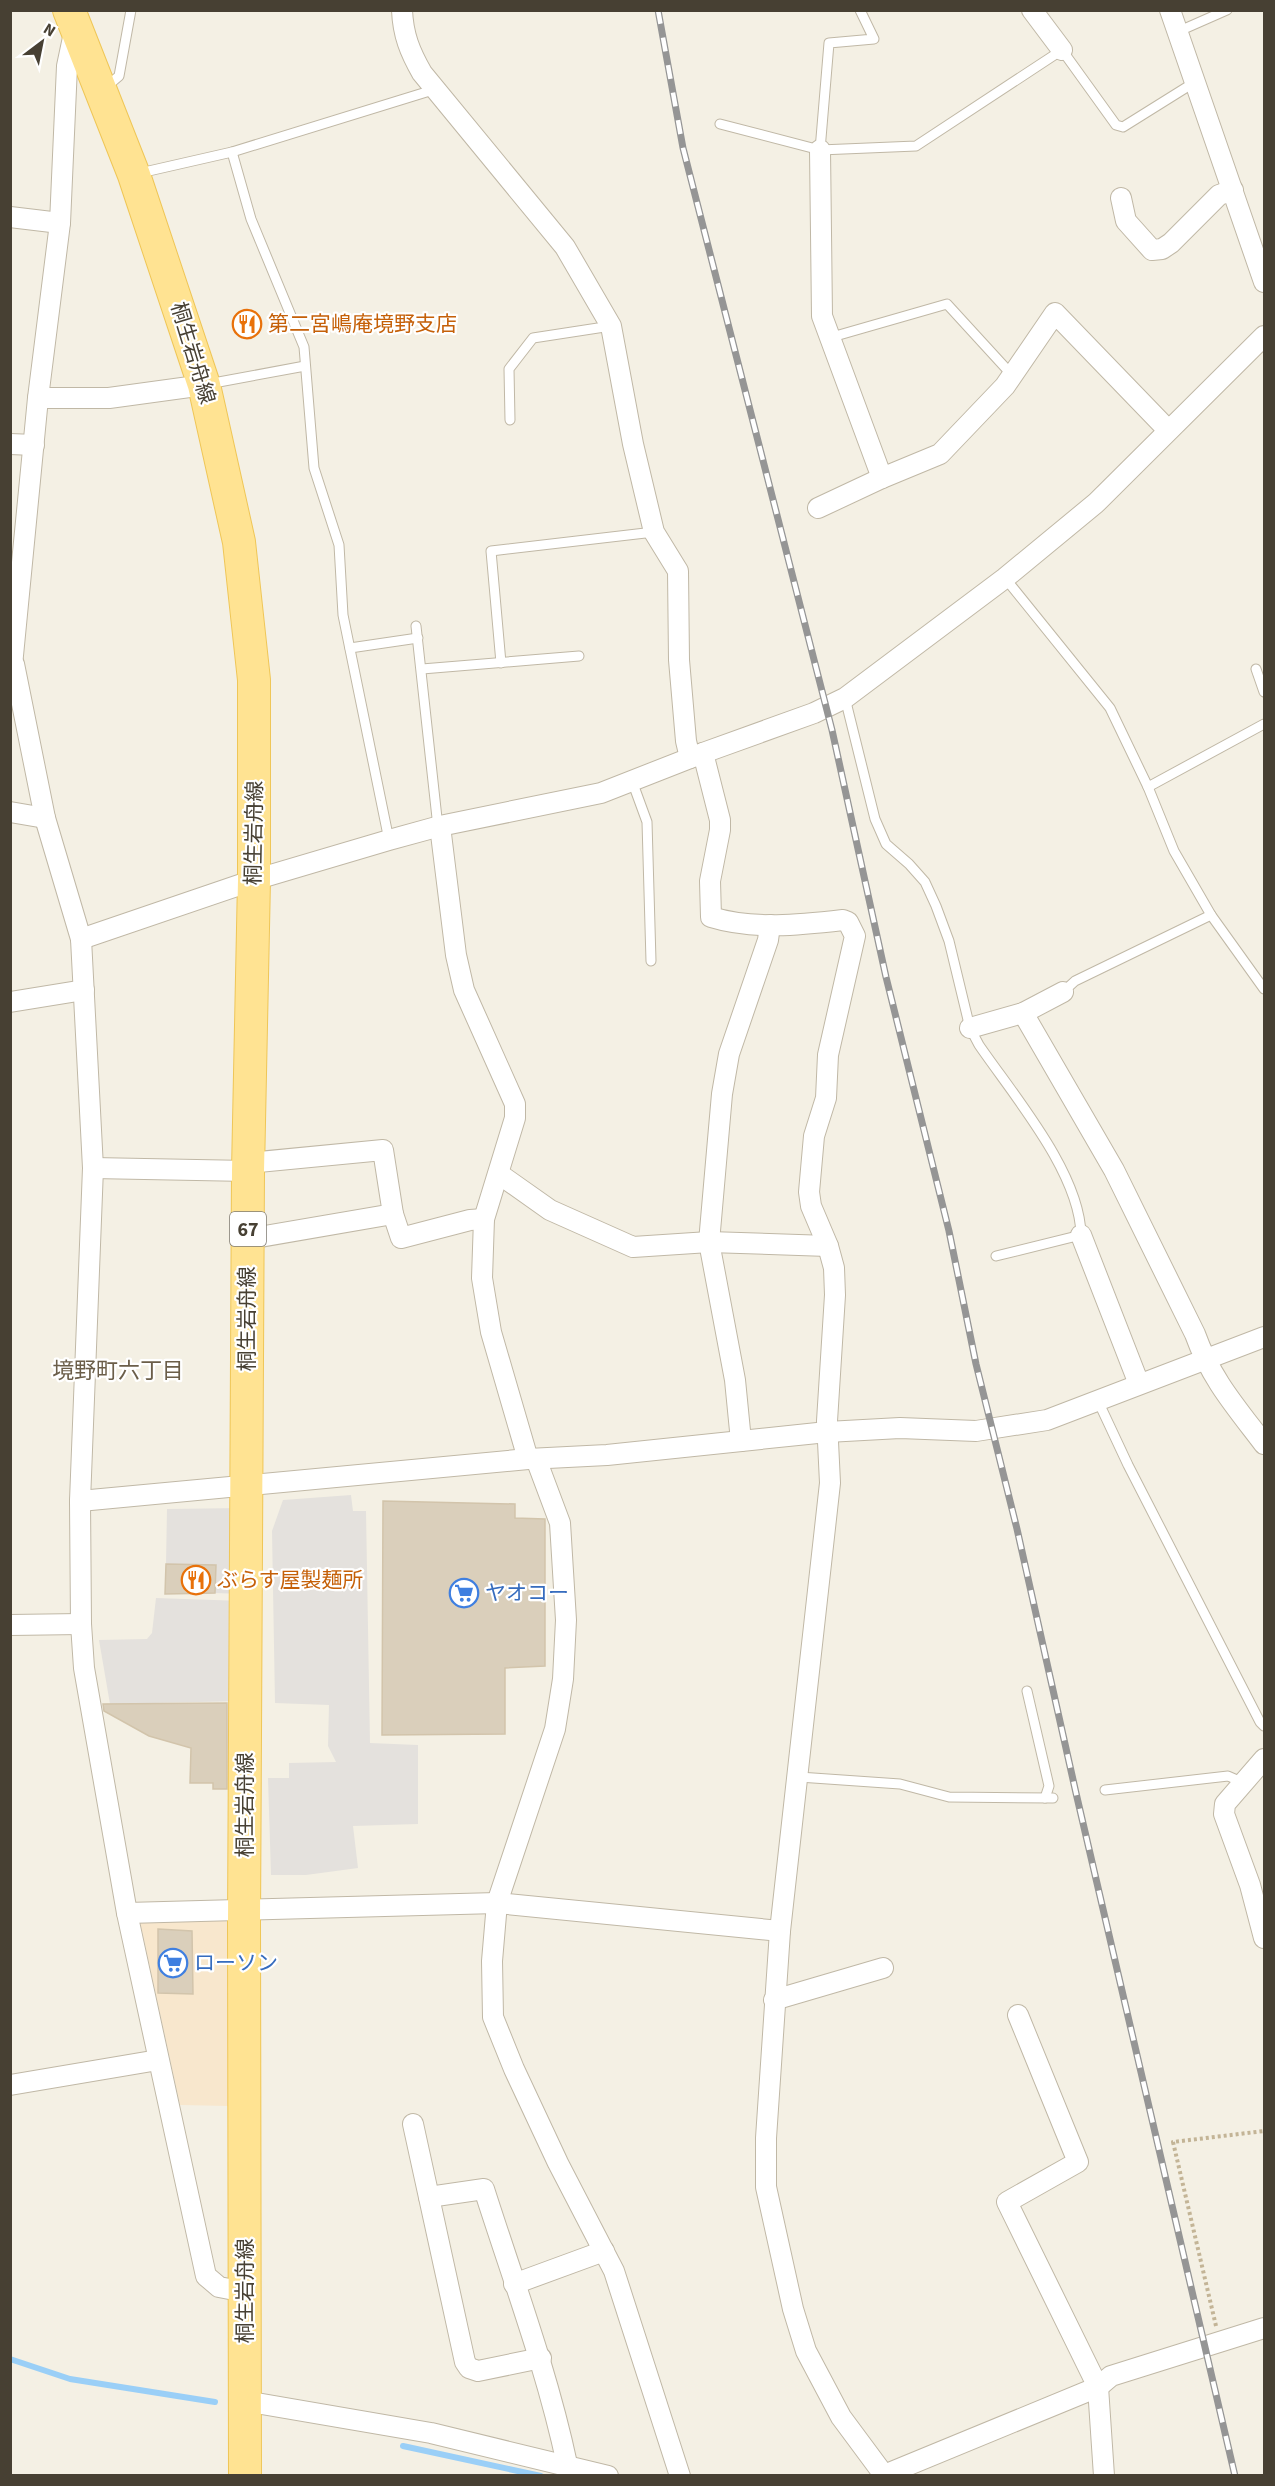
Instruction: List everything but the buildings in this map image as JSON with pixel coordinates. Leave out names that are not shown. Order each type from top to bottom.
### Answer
[{"type":"main road","name":"桐生岩舟線","points":[[72,19],[134,175],[204,385],[239,542],[249,627],[255,717],[248,1167],[244,1908],[245,2475]]},
{"type":"street","points":[[402,10],[403,29],[408,48],[433,90],[565,247],[611,326],[633,444],[654,532],[678,571],[679,660],[686,741],[696,755],[720,820],[710,880],[711,917],[723,921],[770,925],[843,920],[848,922],[855,936],[828,1056],[826,1098],[814,1136],[808,1192],[834,1268],[835,1294],[827,1432],[830,1483],[799,1777],[780,1931],[766,2138],[766,2187],[793,2309],[806,2352],[841,2417],[883,2475],[1098,2387],[1111,2376],[1220,2344],[1264,2328]]},
{"type":"street","points":[[1032,10],[1062,50]]},
{"type":"street","points":[[1170,10],[1264,282]]},
{"type":"street","points":[[72,19],[67,66],[60,223],[38,398],[12,671],[45,818],[81,939],[93,1168],[80,1501],[81,1624],[84,1668],[126,1913],[206,2276],[219,2287],[245,2292]]},
{"type":"street","points":[[820,150],[822,316],[832,337],[845,381],[882,478]]},
{"type":"street","points":[[1121,198],[1126,221],[1152,250],[1162,249],[1171,243],[1220,195],[1233,190]]},
{"type":"street","points":[[10,217],[60,223]]},
{"type":"street","points":[[818,508],[940,454],[1005,386],[1054,313],[1168,430]]},
{"type":"street","points":[[81,939],[254,880],[389,840],[440,826],[601,793],[696,755],[814,713],[845,698],[1005,579],[1096,502],[1264,336]]},
{"type":"street","points":[[38,398],[109,398],[204,385]]},
{"type":"street","points":[[10,444],[34,445]]},
{"type":"street","points":[[10,812],[45,818]]},
{"type":"street","points":[[440,826],[456,955],[464,990],[515,1104],[515,1118],[484,1219],[482,1278],[491,1332],[532,1459],[560,1524],[566,1620],[564,1679],[555,1729],[497,1903],[492,1961],[493,2017],[513,2069],[614,2271],[680,2475]]},
{"type":"street","points":[[741,1441],[735,1380],[709,1242],[722,1094],[729,1054],[768,940],[770,925]]},
{"type":"street","points":[[10,1002],[84,990]]},
{"type":"street","points":[[970,1028],[1023,1012],[1063,992]]},
{"type":"street","points":[[1023,1012],[1114,1170],[1195,1334],[1204,1360],[1214,1379],[1264,1444]]},
{"type":"street","points":[[93,1168],[248,1167],[384,1150],[393,1214],[401,1238],[470,1220],[484,1219]]},
{"type":"street","points":[[499,1174],[550,1210],[633,1247],[709,1242],[828,1246]]},
{"type":"street","points":[[248,1239],[393,1214]]},
{"type":"street","points":[[1081,1235],[1140,1384]]},
{"type":"street","points":[[80,1501],[532,1459],[607,1455],[827,1432],[900,1428],[976,1431],[1047,1420],[1264,1337]]},
{"type":"street","points":[[10,1625],[81,1624]]},
{"type":"street","points":[[1264,1759],[1225,1804],[1224,1814],[1250,1885],[1264,1938]]},
{"type":"street","points":[[126,1913],[244,1908],[497,1903],[780,1931]]},
{"type":"street","points":[[774,2000],[883,1968]]},
{"type":"street","points":[[1018,2015],[1078,2162],[1006,2202],[1098,2387],[1104,2475]]},
{"type":"street","points":[[10,2085],[158,2060]]},
{"type":"street","points":[[413,2124],[465,2362],[469,2368],[478,2371],[541,2358]]},
{"type":"street","points":[[429,2197],[484,2189],[514,2284],[541,2358],[567,2464]]},
{"type":"street","points":[[514,2284],[604,2251]]},
{"type":"street","points":[[244,2402],[431,2433],[608,2475]]},
{"type":"lane","points":[[100,92],[119,76],[131,10]]},
{"type":"lane","points":[[820,150],[829,43],[874,39],[860,10]]},
{"type":"lane","points":[[1177,32],[1227,10]]},
{"type":"lane","points":[[720,124],[820,150],[916,146],[1062,50],[1116,125],[1123,126],[1195,82]]},
{"type":"lane","points":[[134,175],[232,152],[433,90]]},
{"type":"lane","points":[[232,152],[251,219],[304,347],[314,468],[339,545],[343,615],[389,840]]},
{"type":"lane","points":[[832,337],[947,304],[1013,376]]},
{"type":"lane","points":[[510,420],[509,369],[533,338],[611,326]]},
{"type":"lane","points":[[204,385],[305,366]]},
{"type":"lane","points":[[501,663],[491,551],[654,532]]},
{"type":"lane","points":[[1005,579],[1110,708],[1148,787],[1174,851],[1211,915],[1264,989]]},
{"type":"lane","points":[[416,626],[437,818],[440,826]]},
{"type":"lane","points":[[350,648],[418,638]]},
{"type":"lane","points":[[422,669],[579,656]]},
{"type":"lane","points":[[1256,669],[1264,692]]},
{"type":"lane","points":[[845,698],[875,819],[886,844],[925,882],[949,941],[970,1028],[1060,1164],[1081,1221],[1081,1235],[996,1256]]},
{"type":"lane","points":[[1148,787],[1264,724]]},
{"type":"lane","points":[[632,781],[647,822],[651,961]]},
{"type":"lane","points":[[1063,992],[1075,981],[1211,915]]},
{"type":"lane","points":[[1098,1401],[1154,1516],[1264,1726]]},
{"type":"lane","points":[[799,1777],[900,1784],[949,1797],[1049,1798],[1049,1786],[1027,1691]]},
{"type":"lane","points":[[1105,1790],[1228,1776],[1244,1783]]},
{"type":"path","points":[[1220,2344],[1173,2142],[1264,2131]]},
{"type":"shaded area","points":[[351,1495],[353,1511],[366,1511],[370,1743],[418,1745],[418,1824],[353,1826],[358,1868],[306,1875],[271,1875],[268,1778],[289,1778],[289,1763],[336,1762],[328,1746],[329,1705],[275,1703],[272,1531],[283,1500]]},
{"type":"shaded area","points":[[243,1508],[241,1594],[215,1593],[216,1565],[166,1564],[167,1509]]},
{"type":"shaded area","points":[[156,1598],[243,1601],[242,1701],[110,1704],[99,1640],[147,1639],[152,1633]]},
{"type":"shaded area","points":[[222,1917],[228,1921],[229,2106],[180,2105],[140,1922]]},
{"type":"waterway","points":[[10,2359],[70,2379],[215,2402]]},
{"type":"waterway","points":[[403,2446],[541,2476]]},
{"type":"railway","points":[[658,10],[683,148],[832,730],[886,977],[949,1231],[976,1364],[1017,1529],[1235,2476]]},
{"type":"place","name":"第二宮嶋庵境野支店","points":[[247,324]]},
{"type":"place","name":"ぶらす屋製麺所","points":[[196,1580]]},
{"type":"place","name":"ヤオコー","points":[[464,1593]]},
{"type":"place","name":"ローソン","points":[[173,1963]]},
{"type":"district","name":"境野町六丁目","points":[[118,1370]]}]
